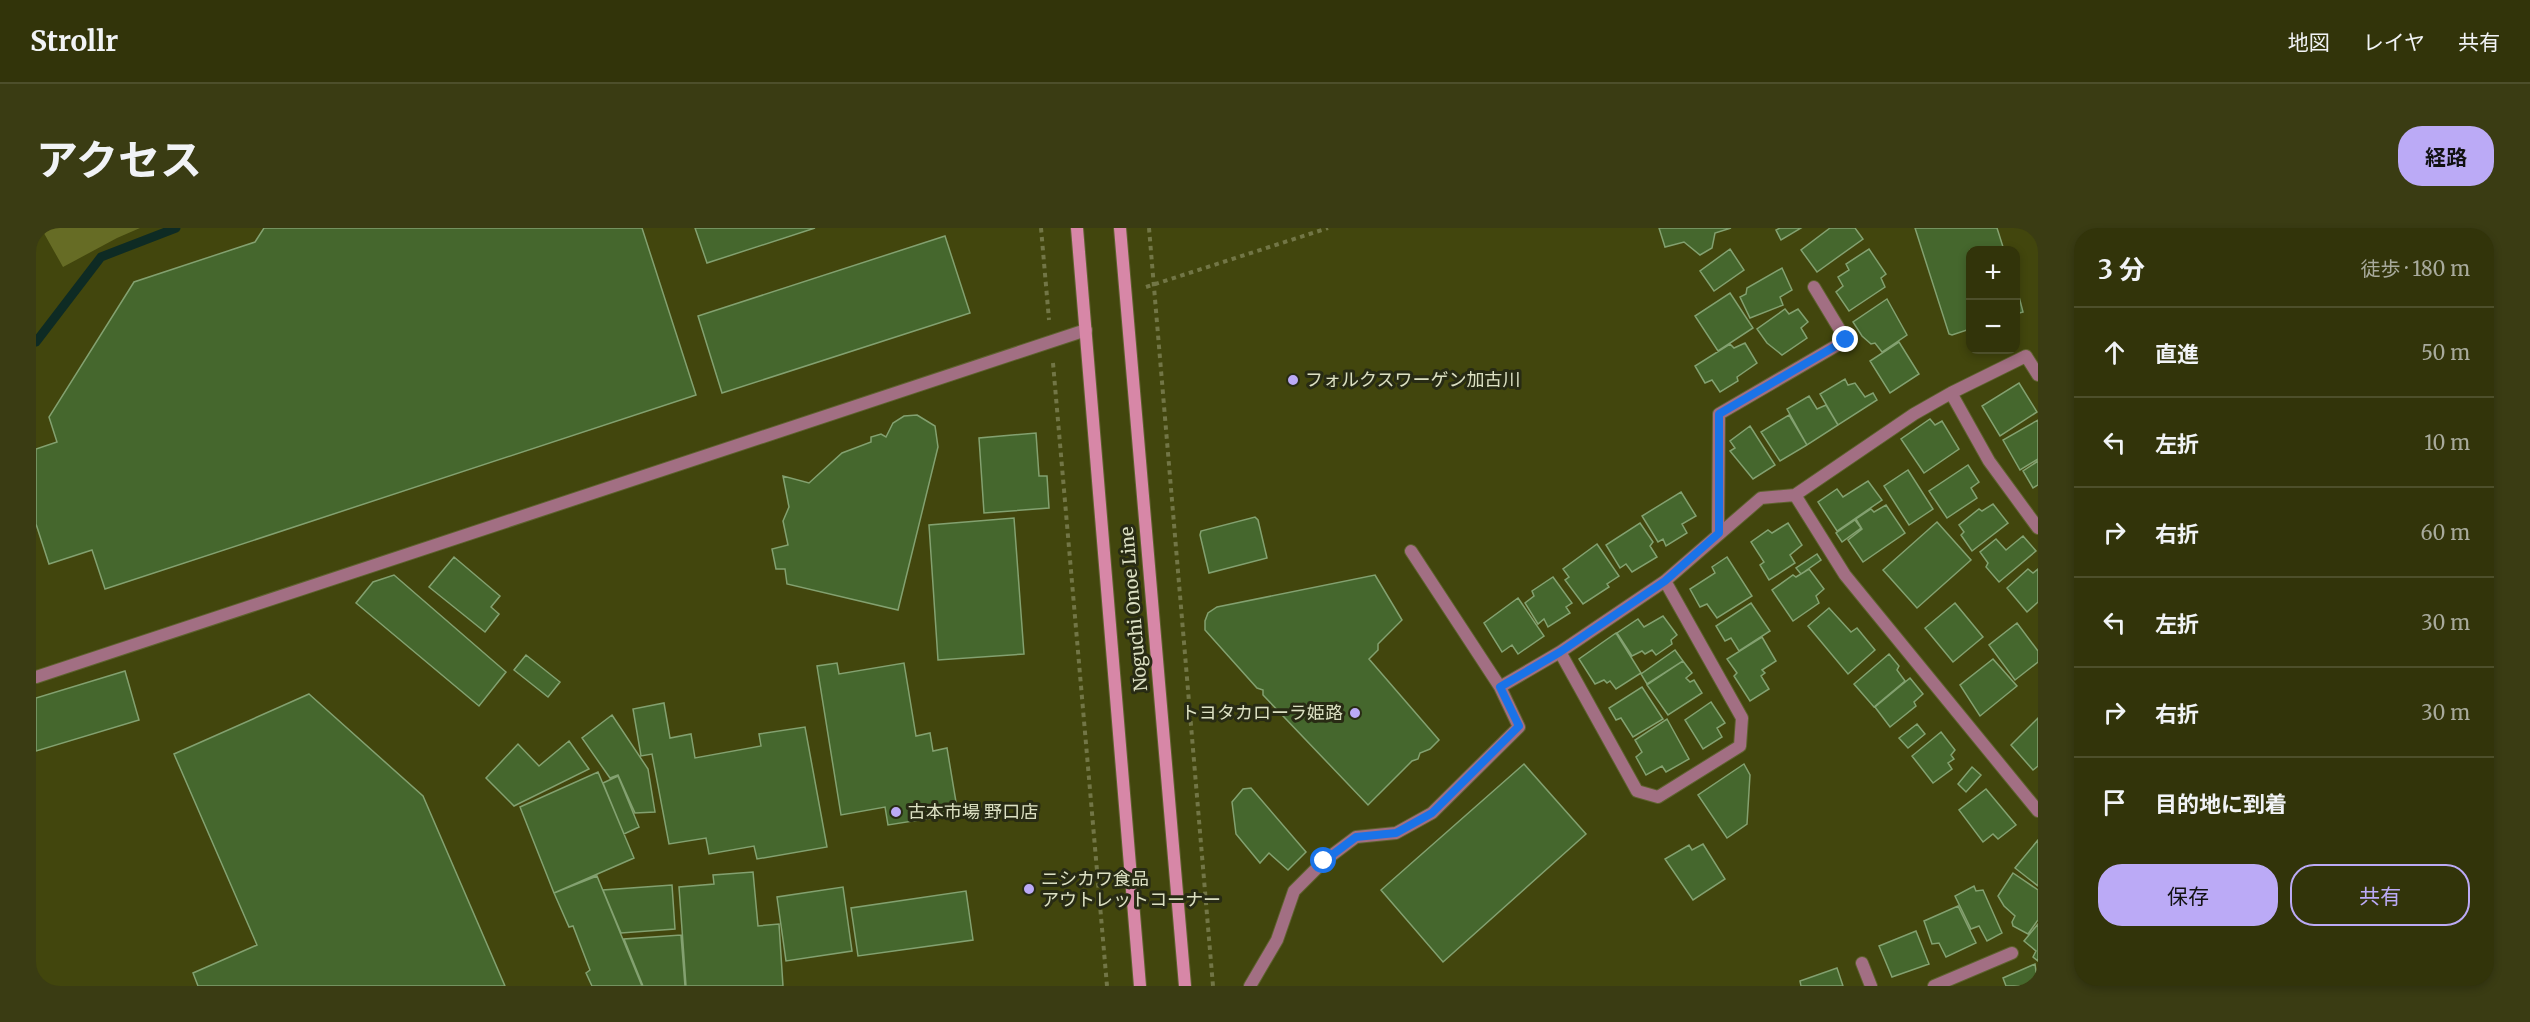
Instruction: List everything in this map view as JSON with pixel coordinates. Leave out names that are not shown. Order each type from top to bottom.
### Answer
[{"type":"main road","name":"Noguchi Onoe Line","points":[[1077,228],[1140,986]]},
{"type":"main road","name":"Noguchi Onoe Line","points":[[1120,228],[1185,986]]},
{"type":"street","points":[[1719,533],[1719,414],[1846,340],[1814,287]]},
{"type":"street","points":[[36,676],[1086,330]]},
{"type":"street","points":[[1500,687],[1560,652],[1665,581],[1761,498],[1795,495],[1914,414],[2026,356],[2038,375]]},
{"type":"street","points":[[1951,393],[1989,461],[2038,528]]},
{"type":"street","points":[[1795,495],[1845,575],[2038,811]]},
{"type":"street","points":[[1250,986],[1277,940],[1294,891],[1324,861],[1356,837],[1396,833],[1432,813],[1519,726],[1500,687],[1411,551]]},
{"type":"street","points":[[1560,652],[1637,792],[1658,797],[1740,746],[1742,718],[1665,581]]},
{"type":"street","points":[[1934,986],[2012,953]]},
{"type":"street","points":[[1862,963],[1871,986]]},
{"type":"path","points":[[1041,228],[1107,986]]},
{"type":"path","points":[[1149,228],[1213,986]]},
{"type":"green space","points":[[41,228],[140,228],[63,267]]},
{"type":"building","points":[[264,228],[642,228],[696,395],[105,589],[92,550],[49,564],[36,524],[36,449],[57,442],[49,417],[134,282],[255,242]]},
{"type":"building","points":[[695,228],[815,228],[707,263]]},
{"type":"building","points":[[1659,228],[1731,228],[1715,233],[1712,248],[1700,255],[1684,242],[1665,247]]},
{"type":"building","points":[[1801,228],[1781,240],[1776,230]]},
{"type":"building","points":[[1830,228],[1855,228],[1863,239],[1817,272],[1801,250]]},
{"type":"building","points":[[1915,228],[1997,228],[2003,246],[1966,246],[1966,330],[1949,334]]},
{"type":"building","points":[[945,236],[970,313],[722,393],[698,316]]},
{"type":"building","points":[[1730,249],[1744,270],[1714,291],[1700,271]]},
{"type":"building","points":[[1869,249],[1886,274],[1881,278],[1885,287],[1849,311],[1836,292],[1843,286],[1838,277],[1849,270],[1846,264]]},
{"type":"building","points":[[1782,268],[1792,290],[1780,297],[1783,305],[1750,318],[1740,297],[1746,294],[1747,288]]},
{"type":"building","points":[[1730,293],[1753,328],[1718,351],[1695,316]]},
{"type":"building","points":[[1887,299],[1907,335],[1882,352],[1875,343],[1871,344],[1862,336],[1853,322]]},
{"type":"building","points":[[1785,309],[1789,314],[1798,309],[1808,322],[1801,328],[1807,338],[1782,355],[1767,343],[1757,329]]},
{"type":"building","points":[[1899,342],[1919,374],[1890,393],[1870,361]]},
{"type":"building","points":[[1745,343],[1757,363],[1737,377],[1738,381],[1720,392],[1712,380],[1705,383],[1695,366],[1730,344],[1734,348]]},
{"type":"building","points":[[1845,379],[1848,385],[1855,383],[1865,397],[1873,393],[1877,400],[1838,425],[1820,394]]},
{"type":"building","points":[[2019,383],[2037,412],[2000,436],[1982,406]]},
{"type":"building","points":[[1809,396],[1817,409],[1826,405],[1838,425],[1807,445],[1787,409]]},
{"type":"building","points":[[917,415],[935,426],[938,447],[898,610],[787,584],[785,569],[776,569],[772,549],[788,545],[783,521],[789,507],[783,476],[809,483],[842,453],[871,442],[871,437],[881,434],[886,437],[893,423],[904,416]]},
{"type":"building","points":[[1789,415],[1807,445],[1780,461],[1761,432]]},
{"type":"building","points":[[1930,419],[1935,425],[1942,421],[1959,449],[1924,473],[1901,439]]},
{"type":"building","points":[[2038,420],[2038,459],[2020,470],[2003,440]]},
{"type":"building","points":[[1750,426],[1775,465],[1753,479],[1730,451],[1735,448],[1730,441]]},
{"type":"building","points":[[1036,433],[1039,476],[1047,476],[1049,508],[984,513],[979,438]]},
{"type":"building","points":[[2038,461],[2038,485],[2033,488],[2023,471]]},
{"type":"building","points":[[1968,465],[1979,482],[1971,488],[1977,498],[1947,518],[1929,491]]},
{"type":"building","points":[[1908,470],[1933,509],[1909,525],[1884,486]]},
{"type":"building","points":[[1868,481],[1882,500],[1837,531],[1818,502],[1837,489],[1843,497]]},
{"type":"building","points":[[1681,492],[1696,516],[1682,524],[1687,533],[1666,546],[1663,539],[1658,542],[1642,516]]},
{"type":"building","points":[[1993,504],[2008,523],[1972,551],[1961,535],[1964,532],[1959,525],[1979,509],[1982,511]]},
{"type":"building","points":[[1886,505],[1905,533],[1863,562],[1848,540],[1862,529],[1856,519],[1871,509],[1874,512]]},
{"type":"building","points":[[1255,517],[1258,520],[1267,558],[1209,573],[1201,531]]},
{"type":"building","points":[[1014,518],[1024,654],[938,660],[929,525]]},
{"type":"building","points":[[1855,520],[1861,528],[1842,542],[1836,533]]},
{"type":"building","points":[[1937,522],[1971,560],[1917,608],[1883,570]]},
{"type":"building","points":[[1640,523],[1653,542],[1650,546],[1657,557],[1632,572],[1626,564],[1620,568],[1606,545]]},
{"type":"building","points":[[1788,523],[1802,545],[1790,555],[1795,563],[1769,580],[1760,565],[1764,562],[1751,542],[1768,530],[1772,533]]},
{"type":"building","points":[[2023,536],[2036,551],[1999,582],[1986,567],[1988,563],[1980,552],[1996,539],[2006,550]]},
{"type":"building","points":[[1597,544],[1619,576],[1607,584],[1609,587],[1583,604],[1565,580],[1569,577],[1563,569]]},
{"type":"building","points":[[1817,554],[1821,560],[1801,574],[1796,568]]},
{"type":"building","points":[[454,557],[500,596],[491,607],[499,614],[485,632],[429,587]]},
{"type":"building","points":[[1727,557],[1752,596],[1717,618],[1707,604],[1700,607],[1690,589],[1715,573],[1712,567]]},
{"type":"building","points":[[1809,569],[1824,589],[1816,596],[1819,603],[1793,621],[1772,590],[1793,575],[1796,577]]},
{"type":"building","points":[[2028,569],[2033,573],[2038,569],[2038,602],[2027,612],[2007,588]]},
{"type":"building","points":[[394,575],[506,672],[479,706],[356,603],[373,582]]},
{"type":"building","points":[[1375,575],[1402,620],[1378,644],[1378,650],[1369,659],[1439,740],[1430,749],[1420,753],[1418,759],[1412,761],[1368,805],[1263,695],[1263,690],[1257,688],[1205,630],[1205,621],[1208,613],[1217,607]]},
{"type":"building","points":[[1553,577],[1572,603],[1566,607],[1570,613],[1548,627],[1544,619],[1538,624],[1525,603],[1534,596],[1532,591]]},
{"type":"building","points":[[1518,598],[1544,636],[1518,654],[1512,645],[1502,652],[1484,623]]},
{"type":"building","points":[[1751,603],[1770,631],[1739,651],[1731,638],[1725,641],[1716,626]]},
{"type":"building","points":[[1955,603],[1983,637],[1953,662],[1925,628]]},
{"type":"building","points":[[1829,608],[1851,632],[1857,628],[1875,650],[1848,674],[1808,626]]},
{"type":"building","points":[[1663,616],[1677,635],[1671,640],[1672,644],[1656,655],[1652,650],[1645,654],[1642,651],[1632,656],[1617,633],[1638,619],[1644,627]]},
{"type":"building","points":[[2017,623],[2038,651],[2038,662],[2015,680],[1989,645]]},
{"type":"building","points":[[1616,633],[1641,673],[1616,689],[1610,681],[1607,683],[1604,680],[1595,684],[1579,659]]},
{"type":"building","points":[[1762,637],[1776,661],[1762,670],[1765,673],[1761,676],[1769,689],[1750,701],[1734,676],[1737,673],[1727,659]]},
{"type":"building","points":[[1675,650],[1683,661],[1647,684],[1641,674]]},
{"type":"building","points":[[1889,654],[1899,666],[1897,670],[1905,681],[1874,707],[1854,684]]},
{"type":"building","points":[[526,655],[560,682],[548,697],[514,670]]},
{"type":"building","points":[[1993,659],[2017,686],[1980,716],[1960,685]]},
{"type":"building","points":[[1683,661],[1692,673],[1686,678],[1690,682],[1694,680],[1702,693],[1668,715],[1647,685]]},
{"type":"building","points":[[837,663],[839,674],[904,663],[916,736],[930,733],[933,751],[947,748],[958,814],[888,825],[885,807],[841,815],[817,666]]},
{"type":"building","points":[[125,671],[139,720],[36,751],[36,698]]},
{"type":"building","points":[[1910,678],[1923,694],[1914,702],[1916,706],[1890,727],[1875,707]]},
{"type":"building","points":[[1642,687],[1663,719],[1633,737],[1621,718],[1616,720],[1609,708]]},
{"type":"building","points":[[309,694],[423,796],[505,986],[198,986],[193,973],[257,945],[174,754]]},
{"type":"building","points":[[1711,702],[1725,723],[1717,728],[1722,737],[1703,749],[1685,720]]},
{"type":"building","points":[[664,703],[670,738],[691,734],[695,758],[761,746],[759,734],[805,727],[827,847],[757,859],[754,846],[709,854],[706,838],[669,844],[652,754],[641,756],[633,709]]},
{"type":"building","points":[[612,715],[648,769],[655,812],[635,813],[618,775],[610,778],[582,738]]},
{"type":"building","points":[[2038,718],[2038,766],[2033,770],[2011,745]]},
{"type":"building","points":[[1667,719],[1689,759],[1666,772],[1662,766],[1646,775],[1636,757],[1642,752],[1635,740]]},
{"type":"building","points":[[1917,724],[1925,734],[1908,748],[1899,738]]},
{"type":"building","points":[[1941,732],[1955,750],[1951,755],[1954,759],[1948,763],[1952,769],[1933,783],[1912,756]]},
{"type":"building","points":[[569,741],[589,769],[514,806],[486,778],[518,744],[539,766]]},
{"type":"building","points":[[1524,764],[1586,834],[1443,962],[1381,890]]},
{"type":"building","points":[[1744,764],[1750,775],[1747,824],[1727,838],[1698,795]]},
{"type":"building","points":[[1972,767],[1981,775],[1966,792],[1958,784]]},
{"type":"building","points":[[598,772],[634,858],[554,893],[520,807]]},
{"type":"building","points":[[618,776],[639,827],[624,834],[603,783]]},
{"type":"building","points":[[1251,788],[1306,852],[1288,870],[1269,853],[1260,863],[1236,834],[1232,802],[1243,789]]},
{"type":"building","points":[[1986,789],[2016,825],[1998,839],[1993,834],[1983,842],[1959,810]]},
{"type":"building","points":[[2038,840],[2038,886],[2015,868]]},
{"type":"building","points":[[1703,844],[1725,879],[1693,900],[1665,859],[1689,845],[1692,850]]},
{"type":"building","points":[[753,872],[758,926],[779,924],[783,986],[686,986],[679,887],[714,884],[713,875]]},
{"type":"building","points":[[2013,873],[2038,890],[2038,920],[2028,934],[2013,926],[2015,916],[2004,906],[1998,896]]},
{"type":"building","points":[[597,876],[642,986],[592,986],[586,973],[590,970],[573,926],[569,927],[554,893]]},
{"type":"building","points":[[672,885],[675,929],[621,933],[603,890]]},
{"type":"building","points":[[1974,886],[1976,891],[1983,890],[2002,933],[1987,941],[1979,926],[1971,929],[1955,896]]},
{"type":"building","points":[[843,887],[852,951],[786,961],[777,897]]},
{"type":"building","points":[[966,891],[973,940],[858,956],[851,908]]},
{"type":"building","points":[[1958,906],[1976,943],[1946,957],[1939,943],[1932,944],[1924,921]]},
{"type":"building","points":[[2038,924],[2038,961],[2033,957],[2036,951],[2024,941]]},
{"type":"building","points":[[1916,931],[1929,964],[1892,977],[1879,946]]},
{"type":"building","points":[[681,935],[685,986],[643,986],[624,939]]},
{"type":"building","points":[[2035,964],[2038,986],[2006,986],[2003,978]]},
{"type":"building","points":[[1837,968],[1843,986],[1801,986],[1800,981]]},
{"type":"waterway","points":[[36,342],[101,257],[176,228]]},
{"type":"place","name":"フォルクスワーゲン加古川","points":[[1293,380]]},
{"type":"place","name":"トヨタカローラ姫路","points":[[1355,713]]},
{"type":"place","name":"古本市場 野口店","points":[[896,812]]},
{"type":"place","name":"ニシカワ食品 アウトレットコーナー","points":[[1029,889]]},
{"type":"route","points":[[1324,861],[1356,837],[1396,833],[1432,813],[1519,726],[1500,687],[1560,652],[1665,581],[1719,533],[1719,414],[1846,340]]}]
